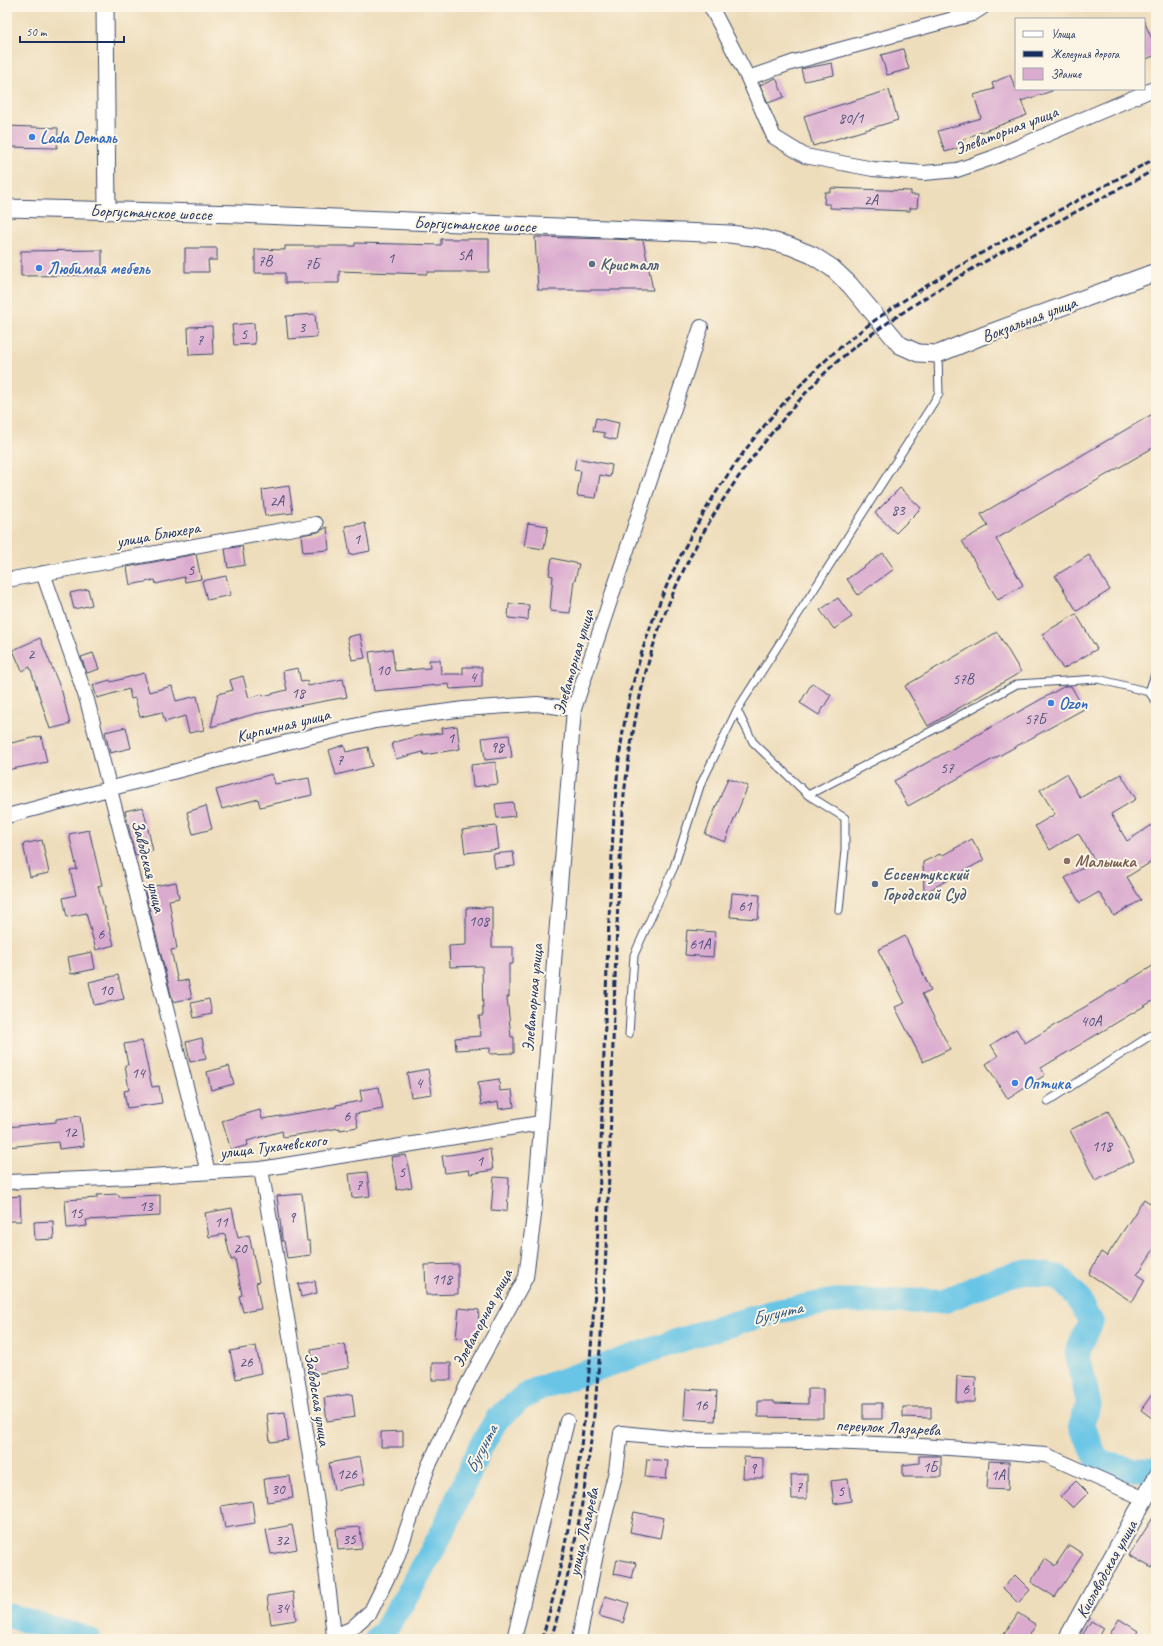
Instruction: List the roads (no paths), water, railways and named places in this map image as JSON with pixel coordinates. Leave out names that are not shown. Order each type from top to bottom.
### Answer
[{"type":"street","points":[[105,7],[107,210]]},
{"type":"street","name":"Элеваторная улица","points":[[711,7],[748,78],[774,136],[805,156],[873,169],[924,173],[957,170],[992,158],[1156,88]]},
{"type":"street","points":[[748,78],[794,62],[972,14],[982,7]]},
{"type":"street","name":"Боргустанское шоссе","points":[[7,208],[107,210],[644,229],[730,234],[760,238],[812,254],[832,268],[850,285],[900,345]]},
{"type":"street","name":"Вокзальная улица","points":[[900,345],[918,353],[938,354],[1156,272]]},
{"type":"street","name":"Элеваторная улица","points":[[334,1636],[351,1629],[371,1611],[397,1558],[428,1467],[469,1381],[526,1277],[534,1215],[540,1123],[574,709],[701,327]]},
{"type":"street","name":"улица Блюхера","points":[[7,580],[316,524]]},
{"type":"street","name":"Заводская улица","points":[[43,573],[87,700],[208,1172]]},
{"type":"street","name":"Кирпичная улица","points":[[7,816],[375,720],[464,710],[537,704],[574,709]]},
{"type":"street","name":"улица Тухачевского","points":[[7,1182],[261,1169],[540,1123]]},
{"type":"street","name":"Заводская улица","points":[[261,1169],[291,1341],[334,1636]]},
{"type":"street","points":[[514,1639],[567,1421]]},
{"type":"street","name":"переулок Лазарева","points":[[621,1433],[691,1440],[806,1441],[929,1446],[1046,1455],[1145,1498]]},
{"type":"street","name":"улица Лазарева","points":[[578,1639],[616,1471],[621,1433]]},
{"type":"street","name":"Кисловодская улица","points":[[1067,1639],[1156,1478]]},
{"type":"lane","points":[[629,1034],[634,955],[674,866],[700,786],[737,710],[939,394],[938,354]]},
{"type":"lane","points":[[1149,692],[1156,671]]},
{"type":"lane","points":[[808,795],[1018,684],[1098,679],[1149,692],[1156,702]]},
{"type":"lane","points":[[737,710],[752,742],[808,795],[845,818],[845,850],[839,910]]},
{"type":"lane","points":[[1048,1101],[1156,1032]]},
{"type":"waterway","name":"Бугунта","points":[[377,1639],[384,1632],[412,1587],[444,1529],[480,1448],[497,1419],[522,1398],[537,1389],[698,1334],[773,1312],[834,1301],[944,1301],[997,1279],[1027,1272],[1058,1277],[1078,1297],[1091,1322],[1077,1352],[1089,1405],[1081,1425],[1099,1463],[1134,1470],[1156,1470]]},
{"type":"waterway","name":"Бугунта","points":[[7,1615],[88,1639]]},
{"type":"railway","points":[[542,1639],[560,1567],[574,1495],[584,1422],[591,1348],[596,1274],[606,987],[617,775],[626,714],[639,663],[656,612],[677,563],[702,516],[731,470],[763,428],[798,388],[836,351],[888,311],[943,276],[980,254],[1156,158]]},
{"type":"railway","points":[[551,1639],[565,1588],[576,1537],[585,1486],[597,1382],[605,1278],[616,956],[624,795],[641,690],[652,649],[670,601],[695,547],[726,495],[761,447],[801,398],[839,360],[879,329],[949,283],[1007,249],[1156,169]]},
{"type":"place","name":"Lada Dеталь","points":[[32,137]]},
{"type":"place","name":"Кристалл","points":[[592,264]]},
{"type":"place","name":"Любимая мебель","points":[[39,268]]},
{"type":"place","name":"Ozon","points":[[1051,703]]},
{"type":"place","name":"Малышка","points":[[1067,861]]},
{"type":"place","name":"Ессентукский Городской Суд","points":[[875,884]]},
{"type":"place","name":"Оптика","points":[[1015,1083]]}]
